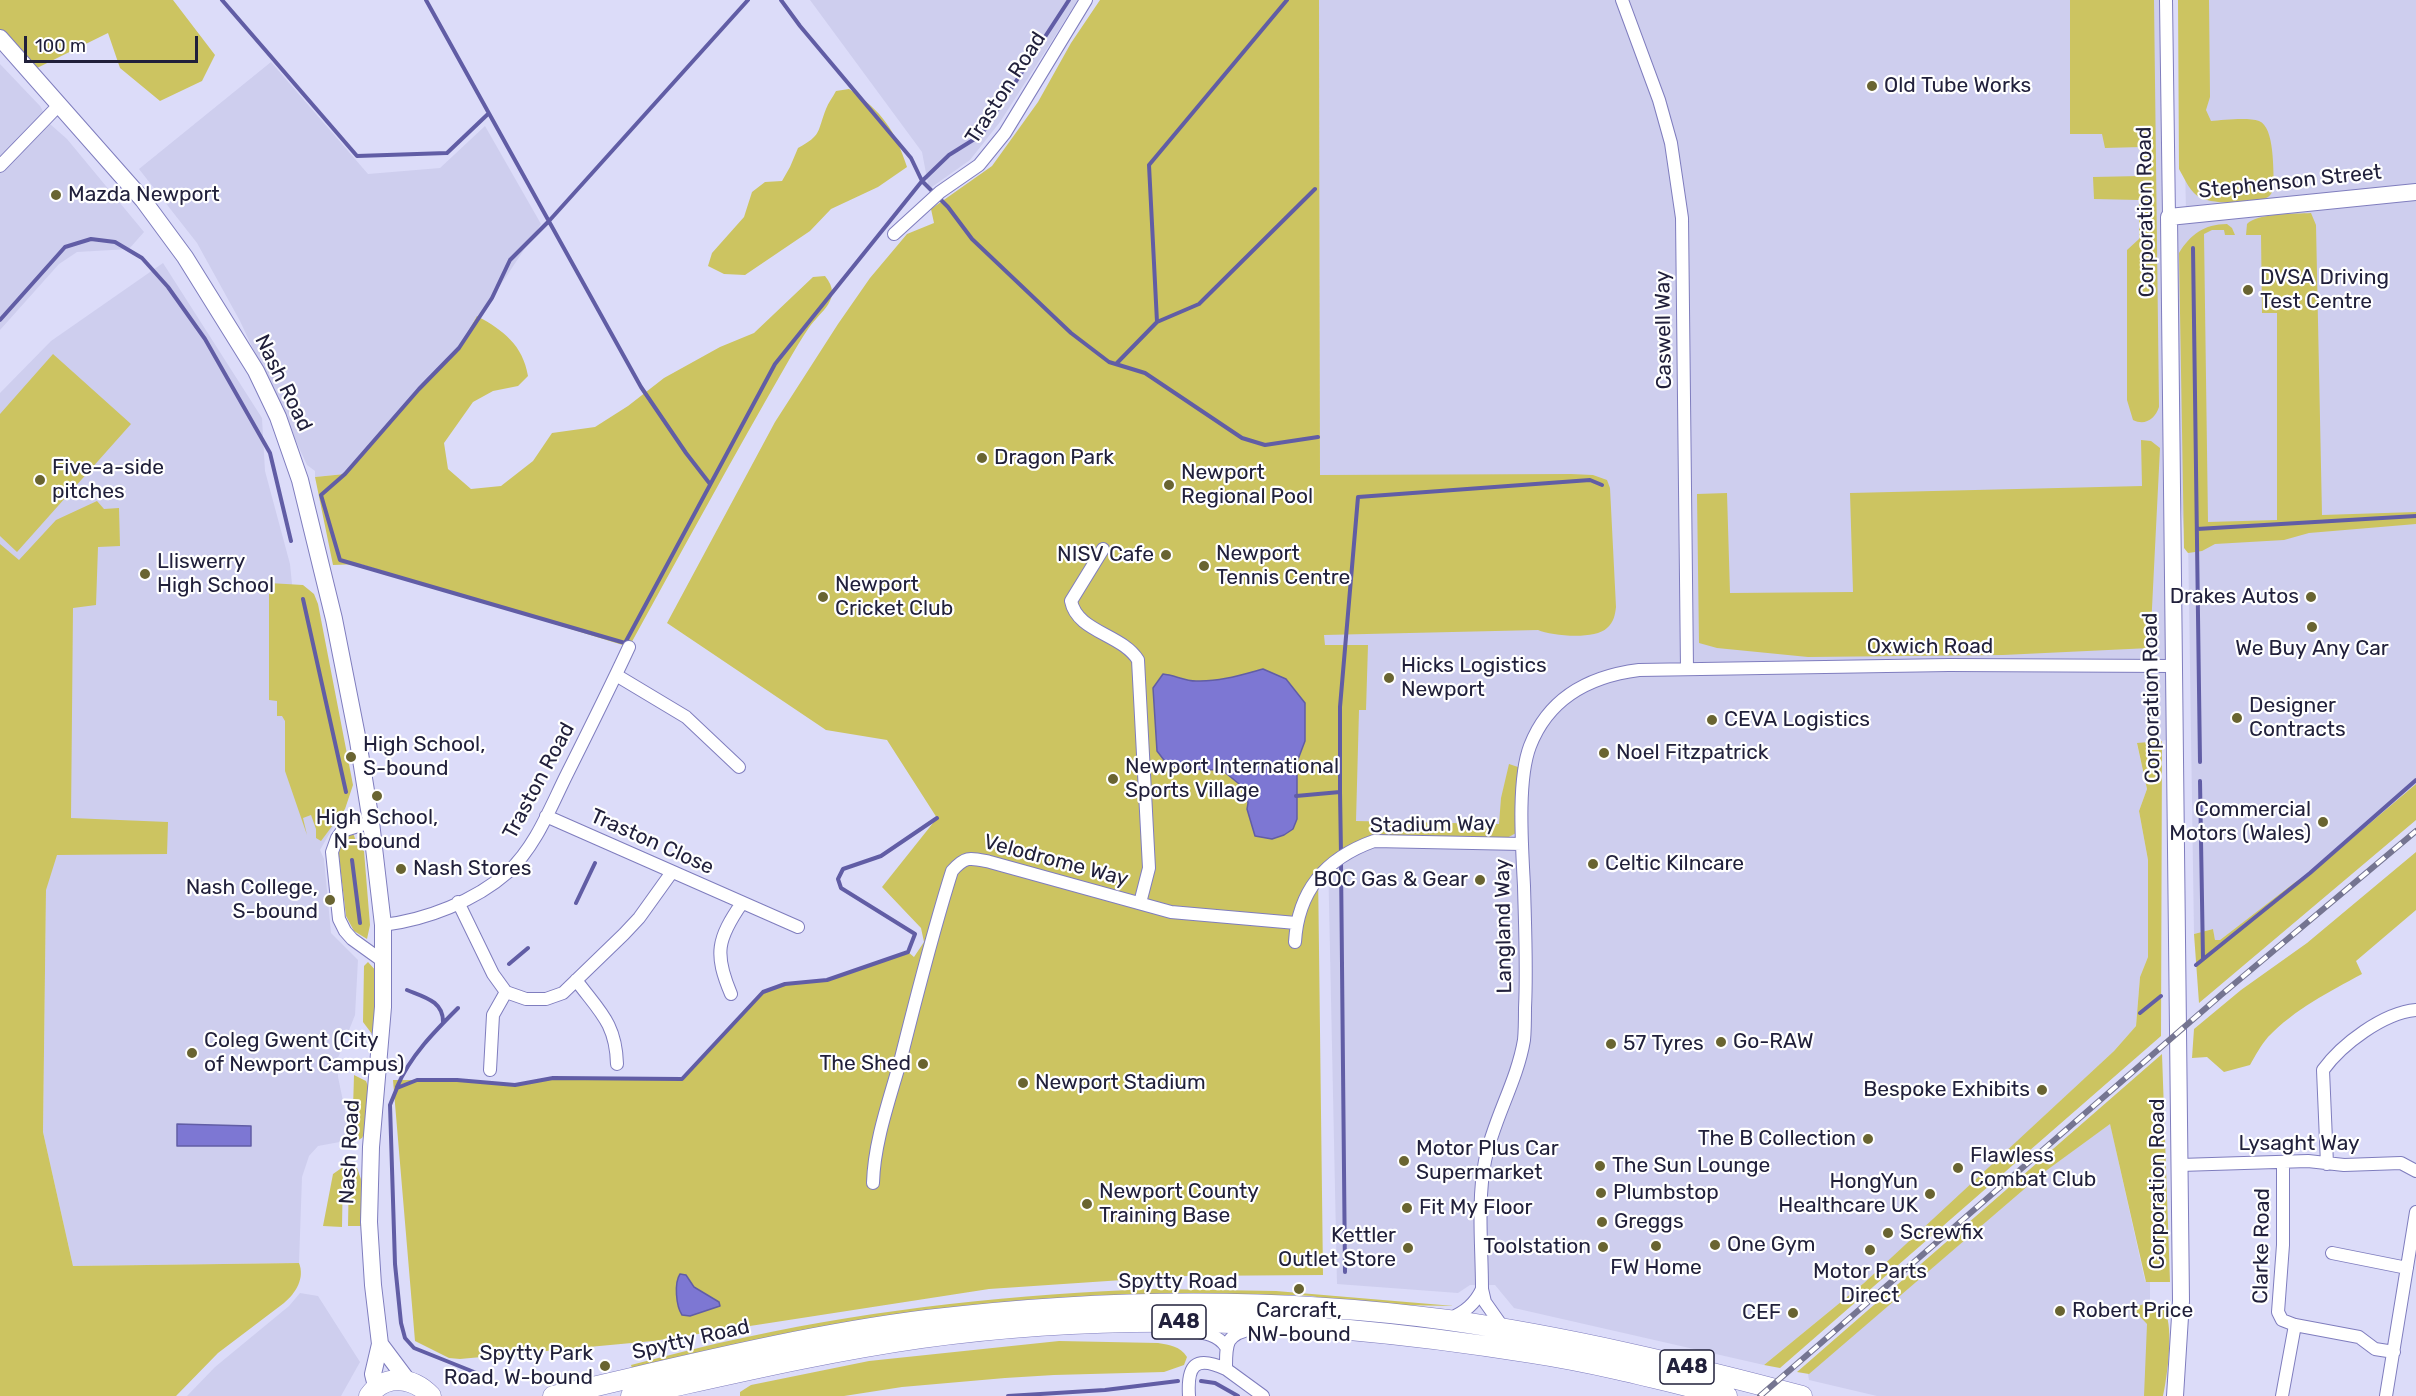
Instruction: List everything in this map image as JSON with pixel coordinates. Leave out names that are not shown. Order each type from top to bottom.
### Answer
[{"type":"main road","name":"Spytty Road","points":[[553,1396],[768,1347],[842,1333],[926,1320],[1037,1309],[1147,1304],[1271,1306],[1345,1310],[1447,1320],[1670,1362],[1802,1396]]},
{"type":"main road","name":"Spytty Road","points":[[631,1396],[825,1353],[922,1338],[1005,1329],[1141,1322],[1234,1322],[1331,1328],[1533,1353],[1727,1396]]},
{"type":"main road","points":[[373,1391],[391,1380],[407,1380],[419,1385],[431,1396]]},
{"type":"street","name":"Traston Road","points":[[894,234],[940,192],[979,165],[1005,133],[1086,0]]},
{"type":"street","name":"Caswell Way","points":[[1622,0],[1659,100],[1671,143],[1682,218],[1687,669]]},
{"type":"street","name":"Corporation Road","points":[[2166,0],[2181,1301],[2175,1396]]},
{"type":"street","name":"Nash Road","points":[[0,38],[143,200],[185,257],[256,371],[278,417],[300,480],[334,619],[358,741],[371,822],[383,925],[384,962],[371,1147],[369,1222],[380,1344],[373,1374],[373,1391]]},
{"type":"street","points":[[0,166],[60,104]]},
{"type":"street","name":"Stephenson Street","points":[[2169,217],[2416,192]]},
{"type":"street","points":[[1103,549],[1071,601],[1077,618],[1131,649],[1138,660],[1149,868],[1140,903]]},
{"type":"street","name":"Traston Road","points":[[383,925],[414,919],[458,902],[487,887],[509,871],[529,845],[546,816],[629,647]]},
{"type":"street","name":"Oxwich Road","points":[[1687,669],[1949,665],[2174,666]]},
{"type":"street","name":"Langland Way","points":[[1504,1329],[1485,1302],[1482,1288],[1482,1187],[1485,1162],[1524,1040],[1526,986],[1522,844],[1524,769],[1537,730],[1550,711],[1580,686],[1597,678],[1640,670],[1687,669]]},
{"type":"street","points":[[616,675],[686,717],[739,766]]},
{"type":"street","name":"Traston Close","points":[[546,816],[798,927]]},
{"type":"street","points":[[371,822],[342,831],[332,852],[339,920],[352,939],[384,962]]},
{"type":"street","name":"Stadium Way","points":[[1294,942],[1296,923],[1305,897],[1315,881],[1335,860],[1365,844],[1374,841],[1522,844]]},
{"type":"street","name":"Velodrome Way","points":[[873,1183],[874,1162],[888,1103],[952,871],[960,862],[969,858],[990,862],[1171,912],[1296,923]]},
{"type":"street","points":[[458,902],[493,974],[506,992],[526,999],[546,999],[563,993],[639,918],[672,872]]},
{"type":"street","points":[[731,994],[722,972],[720,944],[732,917],[742,903]]},
{"type":"street","points":[[576,980],[611,1028],[615,1038],[617,1064]]},
{"type":"street","points":[[490,1070],[493,1015],[496,1006],[506,992]]},
{"type":"street","points":[[2327,1164],[2324,1070],[2331,1060],[2356,1037],[2396,1013],[2416,1010]]},
{"type":"street","name":"Lysaght Way","points":[[2180,1165],[2308,1161],[2327,1164],[2402,1163],[2416,1171]]},
{"type":"street","name":"Clarke Road","points":[[2283,1162],[2283,1245],[2278,1312],[2282,1320],[2295,1325],[2359,1337],[2374,1349],[2394,1352]]},
{"type":"street","points":[[2386,1396],[2416,1212]]},
{"type":"street","points":[[2332,1253],[2407,1269]]},
{"type":"street","points":[[1447,1320],[1459,1315],[1476,1301],[1482,1288]]},
{"type":"street","points":[[2402,1301],[2416,1303]]},
{"type":"street","points":[[1141,1322],[1207,1334],[1222,1341],[1226,1347],[1226,1369]]},
{"type":"street","points":[[2282,1396],[2295,1325]]},
{"type":"street","points":[[1226,1347],[1236,1333],[1255,1329],[1331,1328]]},
{"type":"street","points":[[380,1344],[407,1380]]},
{"type":"street","points":[[1189,1396],[1188,1378],[1194,1366],[1200,1363],[1209,1363],[1226,1369],[1263,1396]]},
{"type":"shaded area","points":[[0,0],[173,0],[215,55],[202,81],[160,101],[120,68],[108,33],[37,68],[0,30]]},
{"type":"shaded area","points":[[810,0],[1078,0],[1000,122],[970,160],[929,189],[922,152]]},
{"type":"shaded area","name":"Newport International Sports Village","points":[[1100,0],[1319,0],[1320,475],[1571,474],[1593,475],[1607,480],[1610,488],[1616,607],[1611,623],[1601,632],[1573,636],[1538,630],[1324,635],[1325,645],[1368,645],[1366,710],[1359,710],[1356,821],[1499,824],[1501,798],[1509,764],[1521,768],[1518,832],[1505,839],[1368,837],[1352,845],[1318,869],[1323,1275],[1182,1276],[989,1289],[653,1341],[460,1359],[449,1358],[415,1341],[393,1080],[457,1080],[515,1085],[553,1078],[682,1079],[763,992],[785,984],[827,980],[908,952],[914,957],[924,942],[921,928],[882,887],[937,818],[887,740],[826,730],[667,623],[775,422],[838,324],[870,278],[907,234],[934,223],[931,209],[992,166],[1038,102],[1071,43]]},
{"type":"shaded area","points":[[1319,0],[2166,0],[2169,216],[2186,214],[2182,0],[2416,0],[2416,516],[2184,530],[2173,441],[2167,740],[2137,744],[2147,789],[2139,811],[2148,860],[2148,957],[2140,977],[2136,1026],[2114,1051],[1864,1283],[1764,1365],[1514,1308],[1495,1285],[1470,1285],[1458,1293],[1337,1284],[1320,475]]},
{"type":"shaded area","points":[[2070,0],[2154,0],[2159,407],[2155,415],[2145,422],[2133,420],[2127,400],[2127,250],[2139,239],[2139,200],[2094,199],[2093,177],[2141,176],[2141,147],[2105,148],[2102,134],[2070,134]]},
{"type":"shaded area","points":[[2178,0],[2209,0],[2210,97],[2206,110],[2211,121],[2254,120],[2264,125],[2268,132],[2271,140],[2274,187],[2266,198],[2243,203],[2201,198],[2194,193],[2179,169]]},
{"type":"shaded area","points":[[271,62],[368,174],[440,168],[485,126],[541,224],[459,348],[419,389],[345,474],[315,477],[315,471],[307,465],[240,321],[197,243],[139,169]]},
{"type":"shaded area","points":[[0,64],[40,106],[50,124],[67,139],[144,232],[129,249],[77,252],[59,264],[0,330]]},
{"type":"shaded area","points":[[849,89],[870,105],[886,122],[898,142],[907,167],[878,187],[831,209],[810,231],[745,275],[724,274],[708,266],[712,253],[744,217],[752,192],[765,182],[782,181],[798,148],[811,140],[818,132],[827,107],[836,91]]},
{"type":"shaded area","points":[[2311,213],[2316,225],[2322,515],[2416,512],[2416,524],[2309,533],[2284,540],[2215,544],[2202,551],[2188,553],[2184,548],[2179,253],[2193,236],[2211,226],[2227,224],[2235,235],[2225,235],[2224,230],[2212,230],[2204,234],[2208,522],[2277,520],[2277,313],[2262,313],[2261,235],[2246,235],[2247,224],[2252,220],[2267,216]]},
{"type":"shaded area","points":[[163,263],[262,418],[265,471],[290,564],[335,824],[320,850],[324,859],[331,933],[358,960],[355,1015],[338,1058],[338,1077],[347,1120],[345,1141],[318,1146],[309,1156],[302,1177],[299,1263],[73,1266],[43,1132],[46,890],[0,899],[0,393],[51,341]]},
{"type":"shaded area","points":[[825,276],[832,291],[828,304],[808,329],[789,360],[629,647],[360,564],[333,565],[315,477],[345,474],[419,389],[459,348],[477,316],[503,333],[517,347],[528,376],[518,386],[493,391],[473,402],[444,443],[448,469],[471,489],[501,486],[533,461],[552,433],[595,427],[628,406],[664,378],[720,347],[754,333],[813,277]]},
{"type":"shaded area","name":"Five-a-side pitches","points":[[53,354],[131,424],[17,552],[0,536],[0,414]]},
{"type":"shaded area","points":[[2141,440],[2151,441],[2160,448],[2150,648],[2003,655],[1808,657],[1717,648],[1699,643],[1697,494],[1727,493],[1730,593],[1853,592],[1850,493],[2142,486]]},
{"type":"shaded area","points":[[97,501],[104,509],[119,508],[120,546],[98,547],[96,605],[73,608],[71,818],[168,822],[167,854],[57,855],[46,890],[43,1132],[73,1266],[299,1263],[301,1274],[296,1290],[284,1303],[218,1353],[176,1396],[0,1396],[0,544],[19,560],[56,520]]},
{"type":"shaded area","points":[[2416,518],[2416,784],[2322,864],[2220,940],[2215,940],[2213,929],[2194,934],[2188,535]]},
{"type":"shaded area","points":[[269,583],[303,585],[314,594],[318,604],[353,785],[345,809],[321,841],[316,838],[316,829],[311,815],[303,818],[307,835],[285,771],[285,721],[282,716],[277,716],[277,701],[269,700]]},
{"type":"shaded area","points":[[1263,669],[1286,679],[1305,703],[1305,741],[1297,762],[1297,819],[1293,829],[1272,839],[1255,836],[1244,788],[1222,770],[1181,769],[1167,764],[1157,751],[1153,688],[1163,674],[1188,680],[1205,681],[1230,678]]},
{"type":"shaded area","points":[[2162,741],[2161,1036],[1780,1368],[1764,1365],[1864,1283],[2114,1051],[2136,1026],[2140,977],[2148,957],[2148,860],[2139,811],[2147,789],[2137,743]]},
{"type":"shaded area","points":[[2416,784],[2416,820],[2199,1003],[2194,934],[2213,929],[2215,940],[2220,940],[2322,864]]},
{"type":"shaded area","points":[[353,833],[359,849],[364,851],[370,925],[367,939],[354,931],[346,916],[338,848],[346,834]]},
{"type":"shaded area","points":[[2416,852],[2416,910],[2356,961],[2362,974],[2289,1018],[2268,1037],[2250,1065],[2224,1072],[2207,1057],[2192,1058],[2194,1029],[2241,990],[2307,943]]},
{"type":"shaded area","points":[[368,962],[377,972],[375,1038],[363,1022],[364,966]]},
{"type":"shaded area","points":[[2162,1054],[2170,1282],[2146,1282],[2110,1124],[2043,1173],[1809,1374],[1797,1372]]},
{"type":"shaded area","points":[[354,1075],[366,1081],[369,1089],[365,1132],[362,1138],[352,1143]]},
{"type":"shaded area","points":[[2110,1123],[2145,1281],[2150,1282],[2150,1302],[2164,1310],[2168,1320],[2168,1336],[2157,1396],[1877,1396],[1809,1380],[1808,1374],[2043,1173]]},
{"type":"shaded area","points":[[177,1124],[251,1126],[251,1146],[177,1146]]},
{"type":"shaded area","points":[[351,1165],[357,1168],[362,1182],[362,1226],[348,1226]]},
{"type":"shaded area","points":[[343,1167],[342,1227],[323,1226],[333,1174]]},
{"type":"shaded area","points":[[680,1274],[686,1275],[694,1287],[719,1302],[720,1306],[690,1316],[682,1315],[678,1306],[677,1294]]},
{"type":"shaded area","points":[[1155,1289],[1276,1291],[1454,1306],[1351,1304],[1312,1296],[1293,1295],[1217,1298],[632,1368],[631,1365],[747,1337],[899,1310],[1001,1299]]},
{"type":"shaded area","points":[[300,1293],[318,1296],[360,1362],[341,1396],[187,1396],[215,1367],[289,1306]]},
{"type":"shaded area","points":[[2150,1302],[2160,1307],[2168,1319],[2168,1366],[2163,1396],[2144,1396],[2147,1324],[2132,1308]]},
{"type":"shaded area","points":[[1059,1341],[1158,1343],[1178,1348],[1187,1357],[1184,1365],[1164,1372],[1005,1378],[902,1387],[844,1396],[740,1396],[740,1392],[751,1385],[869,1361]]},
{"type":"waterway","points":[[222,0],[357,156],[447,153],[488,114]]},
{"type":"waterway","points":[[426,0],[641,387],[710,484]]},
{"type":"waterway","points":[[748,0],[549,221],[510,260],[492,298],[459,348],[419,389],[345,474],[321,495],[340,560],[625,643],[775,364],[922,181],[911,158],[800,26],[781,0]]},
{"type":"waterway","points":[[1069,0],[981,135],[949,155],[922,181],[948,207],[972,239],[1071,333],[1109,362],[1145,373],[1242,438],[1265,445],[1318,437]]},
{"type":"waterway","points":[[1116,364],[1157,322],[1149,165],[1287,0]]},
{"type":"waterway","points":[[1157,322],[1199,304],[1315,189]]},
{"type":"waterway","points":[[0,320],[65,247],[91,239],[115,242],[142,258],[168,287],[205,339],[270,453],[291,541]]},
{"type":"waterway","points":[[2193,248],[2200,762]]},
{"type":"waterway","points":[[1296,796],[1340,792],[1340,707],[1358,497],[1590,480],[1602,485]]},
{"type":"waterway","points":[[2197,529],[2416,516]]},
{"type":"waterway","points":[[303,599],[346,792]]},
{"type":"waterway","points":[[2196,965],[2310,873],[2416,780]]},
{"type":"waterway","points":[[2200,781],[2203,959]]},
{"type":"waterway","points":[[1340,792],[1341,854]]},
{"type":"waterway","points":[[479,1374],[414,1348],[405,1338],[401,1323],[395,1264],[390,1105],[397,1088],[417,1080],[457,1080],[515,1085],[553,1078],[682,1079],[763,992],[785,984],[827,980],[908,952],[915,934],[841,888],[838,879],[843,869],[881,856],[937,818]]},
{"type":"waterway","points":[[352,860],[360,923]]},
{"type":"waterway","points":[[1341,862],[1345,1272]]},
{"type":"waterway","points":[[576,903],[595,863]]},
{"type":"waterway","points":[[509,964],[528,948]]},
{"type":"waterway","points":[[407,990],[437,1005],[443,1023]]},
{"type":"waterway","points":[[2140,1013],[2161,996]]},
{"type":"waterway","points":[[397,1087],[416,1054],[458,1008]]},
{"type":"waterway","points":[[1008,1396],[1105,1390],[1178,1381]]},
{"type":"waterway","points":[[1201,1381],[1215,1383],[1238,1396]]},
{"type":"railway","points":[[1760,1396],[2221,995],[2416,831]]},
{"type":"place","name":"Old Tube Works","points":[[1872,86]]},
{"type":"place","name":"Mazda Newport","points":[[56,195]]},
{"type":"place","name":"DVSA Driving Test Centre","points":[[2248,290]]},
{"type":"place","name":"Dragon Park","points":[[982,458]]},
{"type":"place","name":"Five-a-side pitches","points":[[40,480]]},
{"type":"place","name":"Newport Regional Pool","points":[[1169,485]]},
{"type":"place","name":"NISV Cafe","points":[[1166,555]]},
{"type":"place","name":"Newport Tennis Centre","points":[[1204,566]]},
{"type":"place","name":"Lliswerry High School","points":[[145,574]]},
{"type":"place","name":"Newport Cricket Club","points":[[823,597]]},
{"type":"place","name":"Drakes Autos","points":[[2311,597]]},
{"type":"place","name":"We Buy Any Car","points":[[2312,627]]},
{"type":"place","name":"Hicks Logistics Newport","points":[[1389,678]]},
{"type":"place","name":"Designer Contracts","points":[[2237,718]]},
{"type":"place","name":"CEVA Logistics","points":[[1712,720]]},
{"type":"place","name":"Noel Fitzpatrick","points":[[1604,753]]},
{"type":"place","name":"High School, S-bound","points":[[351,757]]},
{"type":"place","name":"Newport International Sports Village","points":[[1113,779]]},
{"type":"place","name":"High School, N-bound","points":[[377,796]]},
{"type":"place","name":"Commercial Motors (Wales)","points":[[2323,822]]},
{"type":"place","name":"Celtic Kilncare","points":[[1593,864]]},
{"type":"place","name":"Nash Stores","points":[[401,869]]},
{"type":"place","name":"BOC Gas & Gear","points":[[1480,880]]},
{"type":"place","name":"Nash College, S-bound","points":[[330,900]]},
{"type":"place","name":"Go-RAW","points":[[1721,1042]]},
{"type":"place","name":"57 Tyres","points":[[1611,1044]]},
{"type":"place","name":"Coleg Gwent (City of Newport Campus)","points":[[192,1053]]},
{"type":"place","name":"The Shed","points":[[923,1064]]},
{"type":"place","name":"Newport Stadium","points":[[1023,1083]]},
{"type":"place","name":"Bespoke Exhibits","points":[[2042,1090]]},
{"type":"place","name":"The B Collection","points":[[1868,1139]]},
{"type":"place","name":"Motor Plus Car Supermarket","points":[[1404,1161]]},
{"type":"place","name":"The Sun Lounge","points":[[1600,1166]]},
{"type":"place","name":"Flawless Combat Club","points":[[1958,1168]]},
{"type":"place","name":"Plumbstop","points":[[1601,1193]]},
{"type":"place","name":"HongYun Healthcare UK","points":[[1930,1194]]},
{"type":"place","name":"Newport County Training Base","points":[[1087,1204]]},
{"type":"place","name":"Fit My Floor","points":[[1407,1208]]},
{"type":"place","name":"Greggs","points":[[1602,1222]]},
{"type":"place","name":"Screwfix","points":[[1888,1233]]},
{"type":"place","name":"One Gym","points":[[1715,1245]]},
{"type":"place","name":"FW Home","points":[[1656,1246]]},
{"type":"place","name":"Toolstation","points":[[1603,1247]]},
{"type":"place","name":"Kettler Outlet Store","points":[[1408,1248]]},
{"type":"place","name":"Motor Parts Direct","points":[[1870,1250]]},
{"type":"place","name":"Carcraft, NW-bound","points":[[1299,1289]]},
{"type":"place","name":"Robert Price","points":[[2060,1311]]},
{"type":"place","name":"CEF","points":[[1793,1313]]},
{"type":"place","name":"Spytty Park Road, W-bound","points":[[605,1366]]}]
